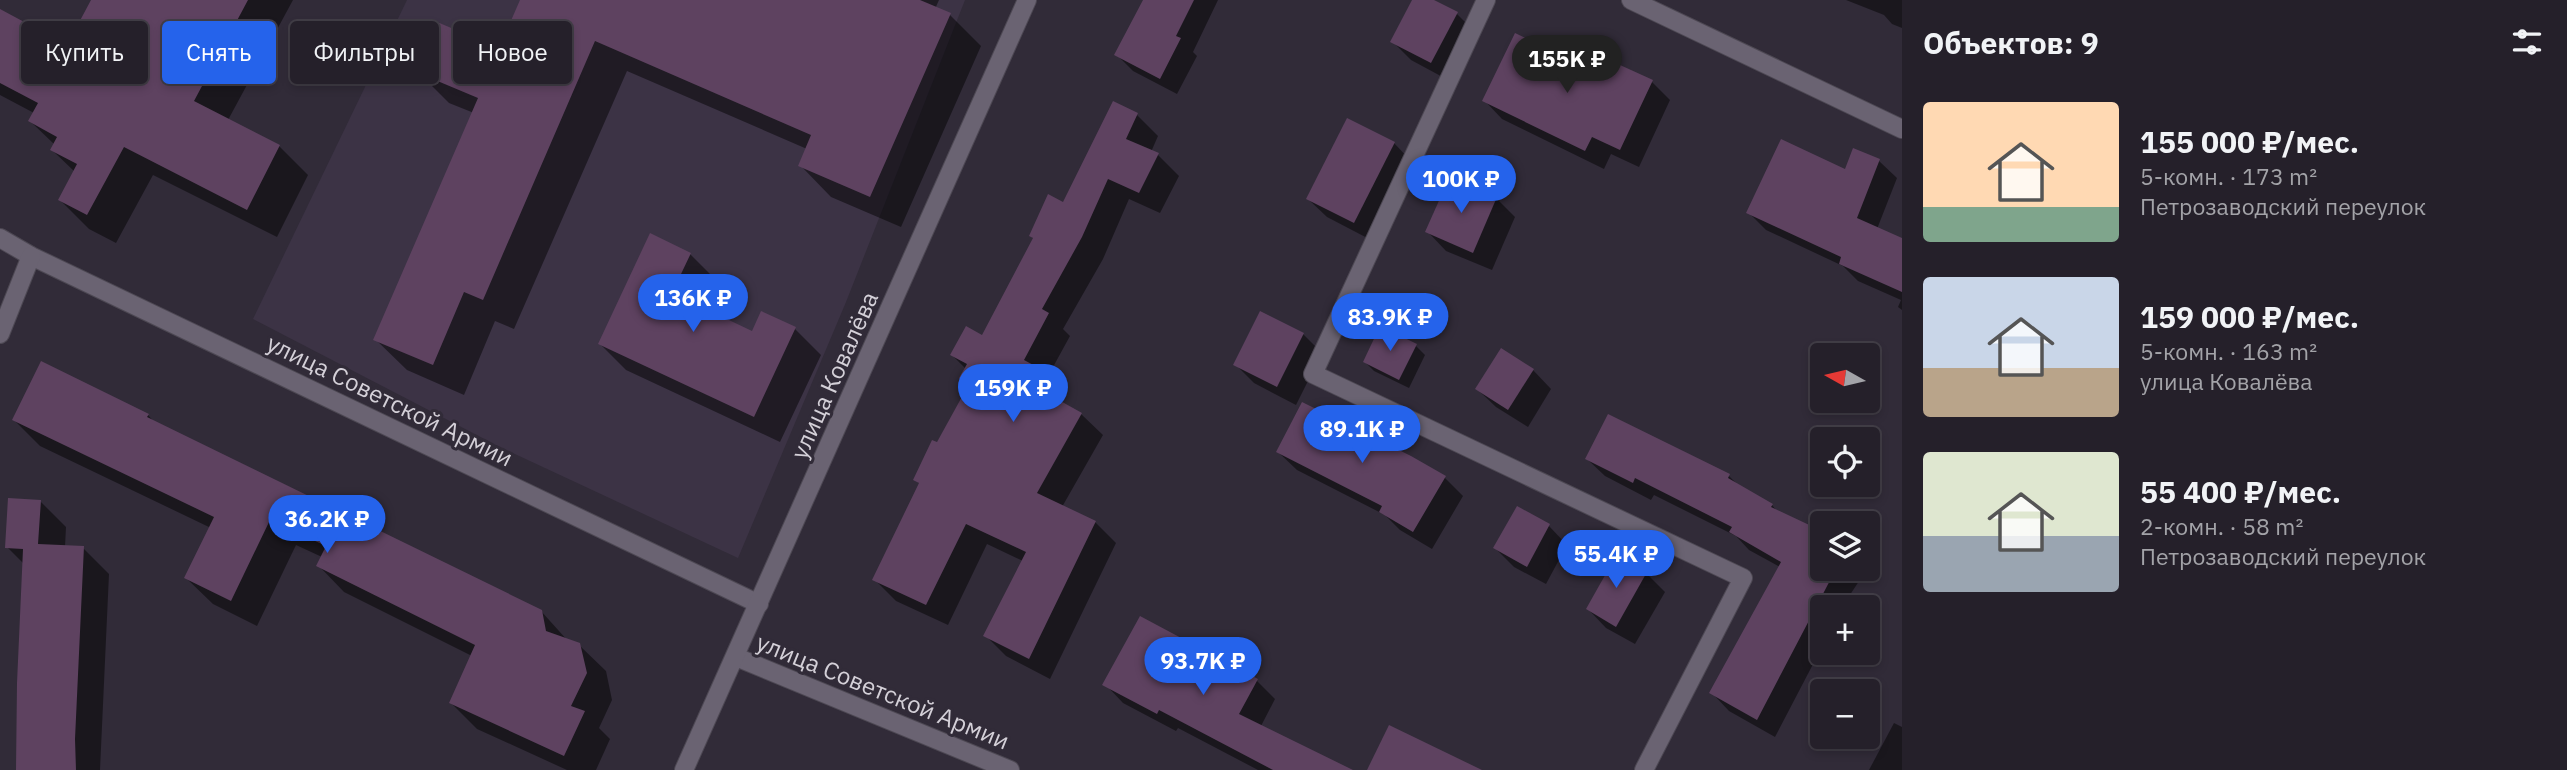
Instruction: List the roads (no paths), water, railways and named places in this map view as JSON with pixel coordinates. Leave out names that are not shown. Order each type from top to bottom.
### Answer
[{"type":"street","name":"улица Ковалёва","points":[[684,770],[1027,0]]},
{"type":"street","points":[[1486,0],[1313,374],[1744,578],[1644,770]]},
{"type":"street","points":[[1631,0],[1902,129]]},
{"type":"street","name":"улица Советской Армии","points":[[0,239],[30,256],[759,604]]},
{"type":"street","points":[[0,334],[30,256]]},
{"type":"street","name":"улица Советской Армии","points":[[736,657],[1010,770]]}]
